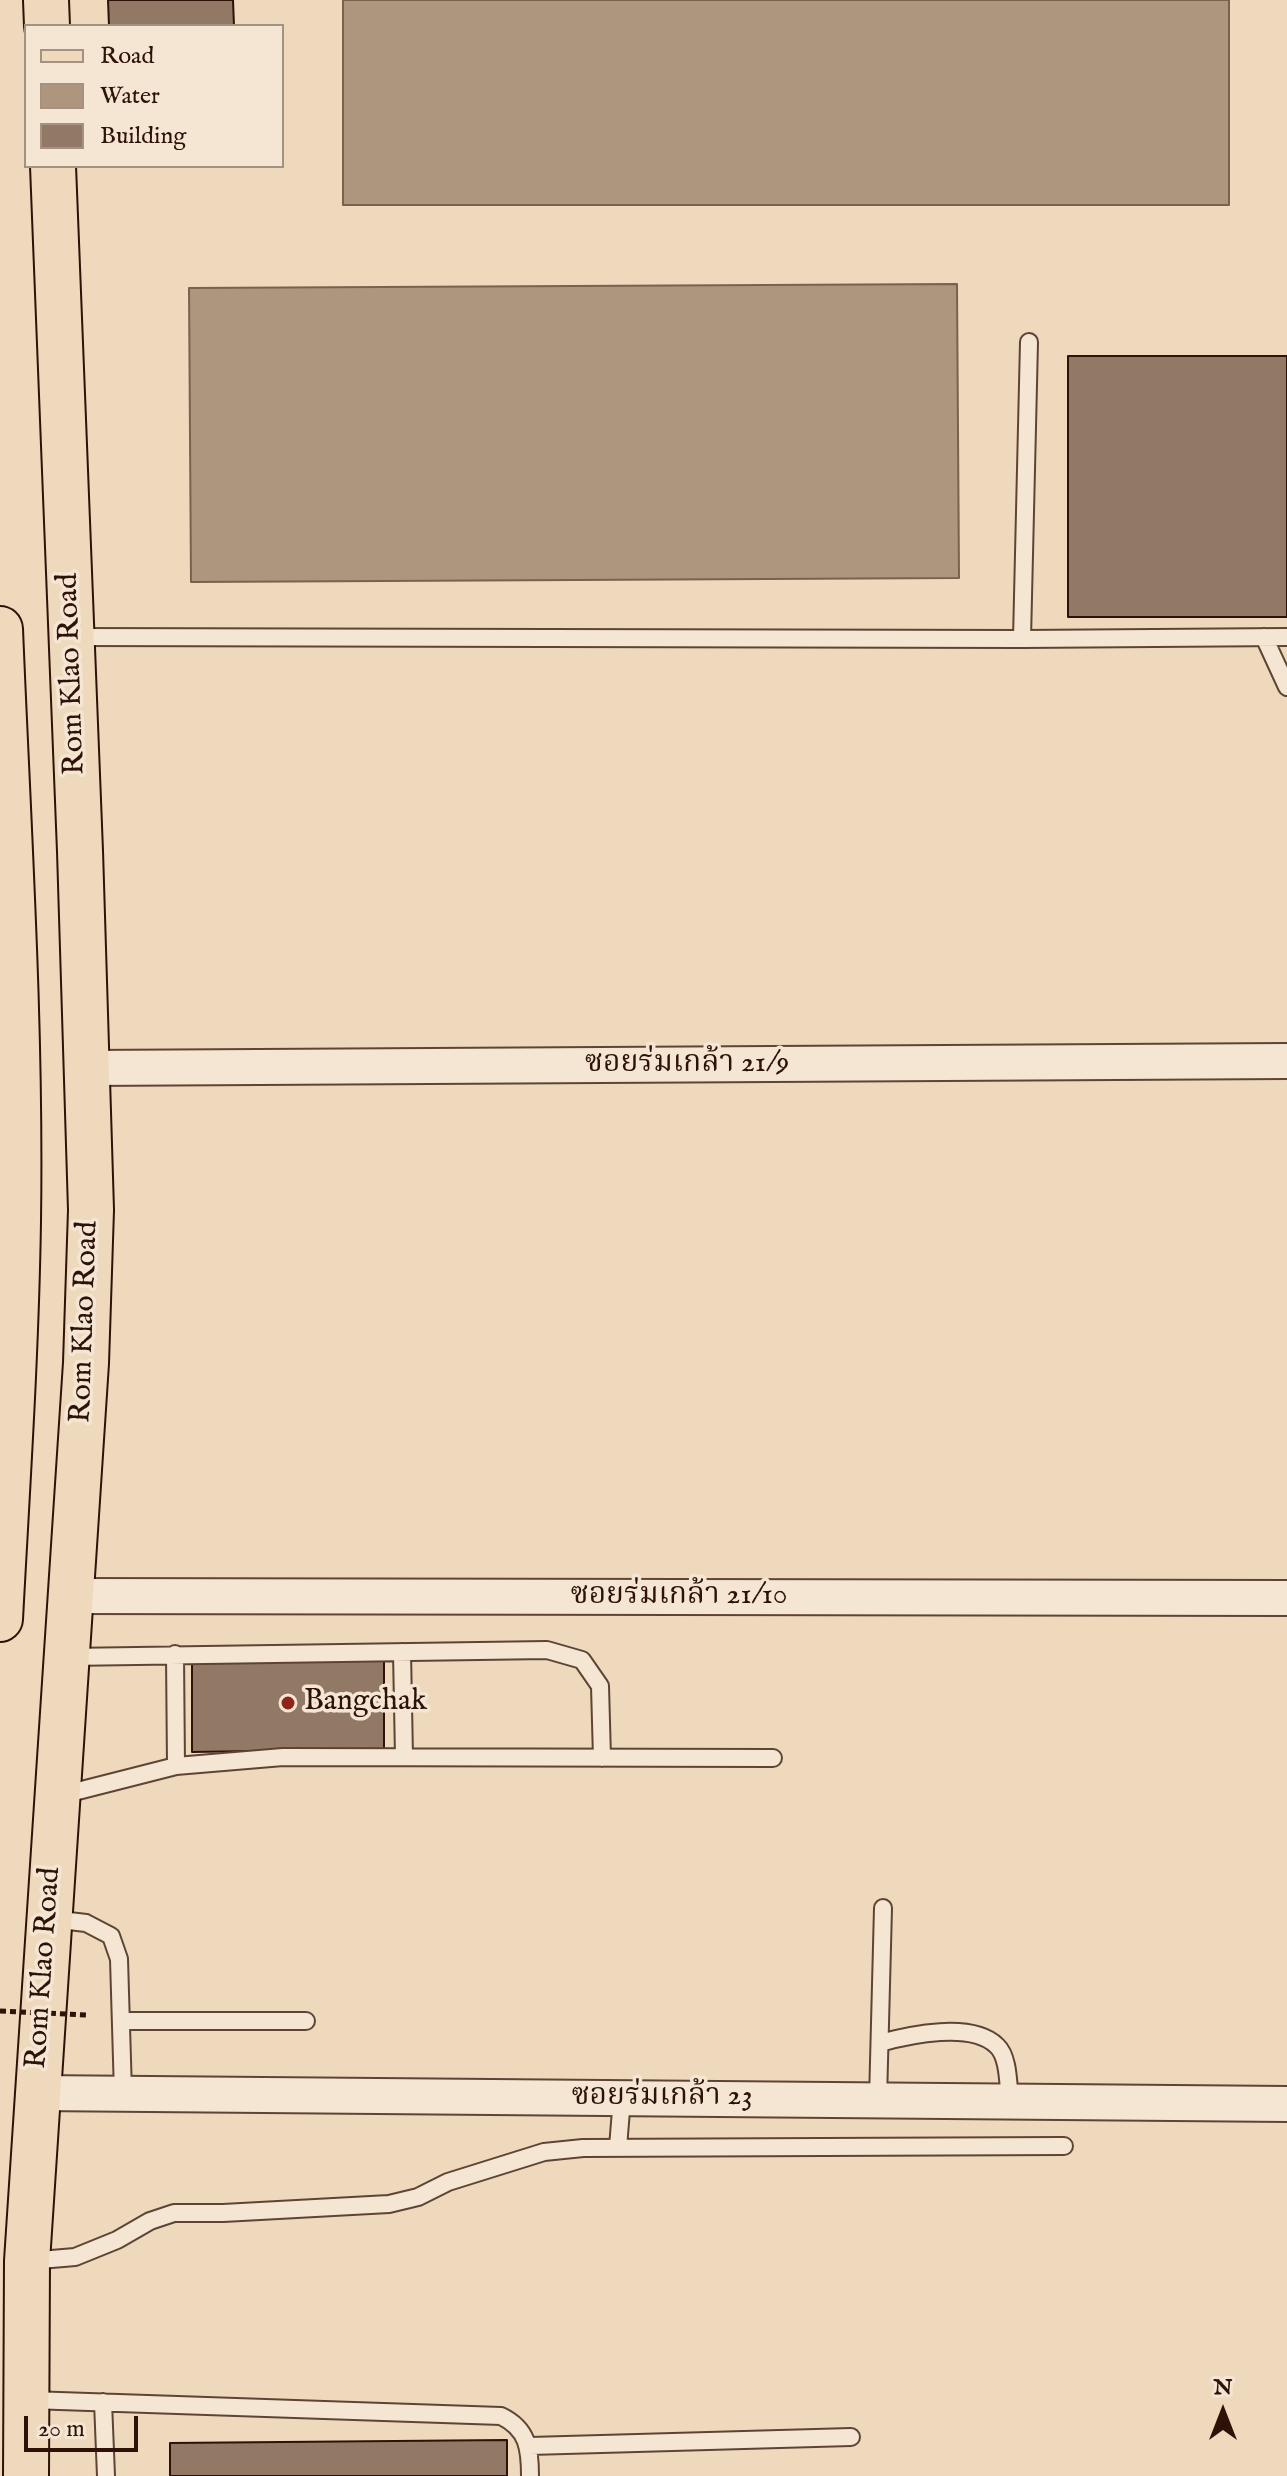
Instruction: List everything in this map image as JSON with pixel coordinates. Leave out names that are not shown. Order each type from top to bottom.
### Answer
[{"type":"main road","points":[[46,0],[47,24]]},
{"type":"main road","name":"Rom Klao Road","points":[[26,2476],[27,2261],[86,1363],[90,1241],[87,1068],[53,168]]},
{"type":"main road","points":[[0,629],[17,1056],[18,1204],[13,1391],[1,1596]]},
{"type":"street","name":"ซอยร่มเกล้า 21/9","points":[[87,1068],[1287,1061]]},
{"type":"street","name":"ซอยร่มเกล้า 21/10","points":[[70,1596],[1287,1598]]},
{"type":"street","name":"ซอยร่มเกล้า 23","points":[[36,2093],[1287,2104]]},
{"type":"lane","points":[[1022,639],[1029,342]]},
{"type":"lane","points":[[71,637],[1287,637]]},
{"type":"lane","points":[[1264,637],[1287,687]]},
{"type":"lane","points":[[67,1657],[547,1650],[582,1660],[600,1686],[602,1758]]},
{"type":"lane","points":[[402,1652],[404,1757]]},
{"type":"lane","points":[[175,1654],[176,1766]]},
{"type":"lane","points":[[57,1797],[176,1766],[283,1757],[773,1758]]},
{"type":"lane","points":[[878,2100],[883,1908]]},
{"type":"lane","points":[[50,1919],[86,1923],[111,1936],[119,1959],[123,2093]]},
{"type":"lane","points":[[121,2021],[306,2021]]},
{"type":"lane","points":[[880,2043],[910,2034],[946,2032],[976,2035],[998,2046],[1005,2062],[1010,2101]]},
{"type":"lane","points":[[618,2147],[622,2098]]},
{"type":"lane","points":[[27,2261],[75,2257],[117,2240],[150,2221],[174,2213],[389,2204],[418,2197],[448,2182],[544,2152],[618,2147],[1064,2146]]},
{"type":"lane","points":[[24,2400],[501,2416],[513,2422],[530,2446],[530,2476]]},
{"type":"lane","points":[[103,2402],[106,2476]]},
{"type":"lane","points":[[530,2446],[851,2437]]},
{"type":"path","points":[[0,2011],[86,2015]]},
{"type":"water","points":[[343,0],[1229,0],[1229,205],[343,205]]},
{"type":"water","points":[[957,284],[959,578],[191,582],[189,288]]},
{"type":"building","points":[[108,0],[233,0],[234,24],[109,24]]},
{"type":"building","points":[[1068,356],[1287,356],[1287,617],[1068,617]]},
{"type":"building","name":"Bangchak","points":[[192,1657],[384,1657],[384,1749],[192,1752]]},
{"type":"building","points":[[507,2440],[507,2476],[170,2476],[170,2443]]},
{"type":"place","name":"Bangchak","points":[[288,1703]]}]
